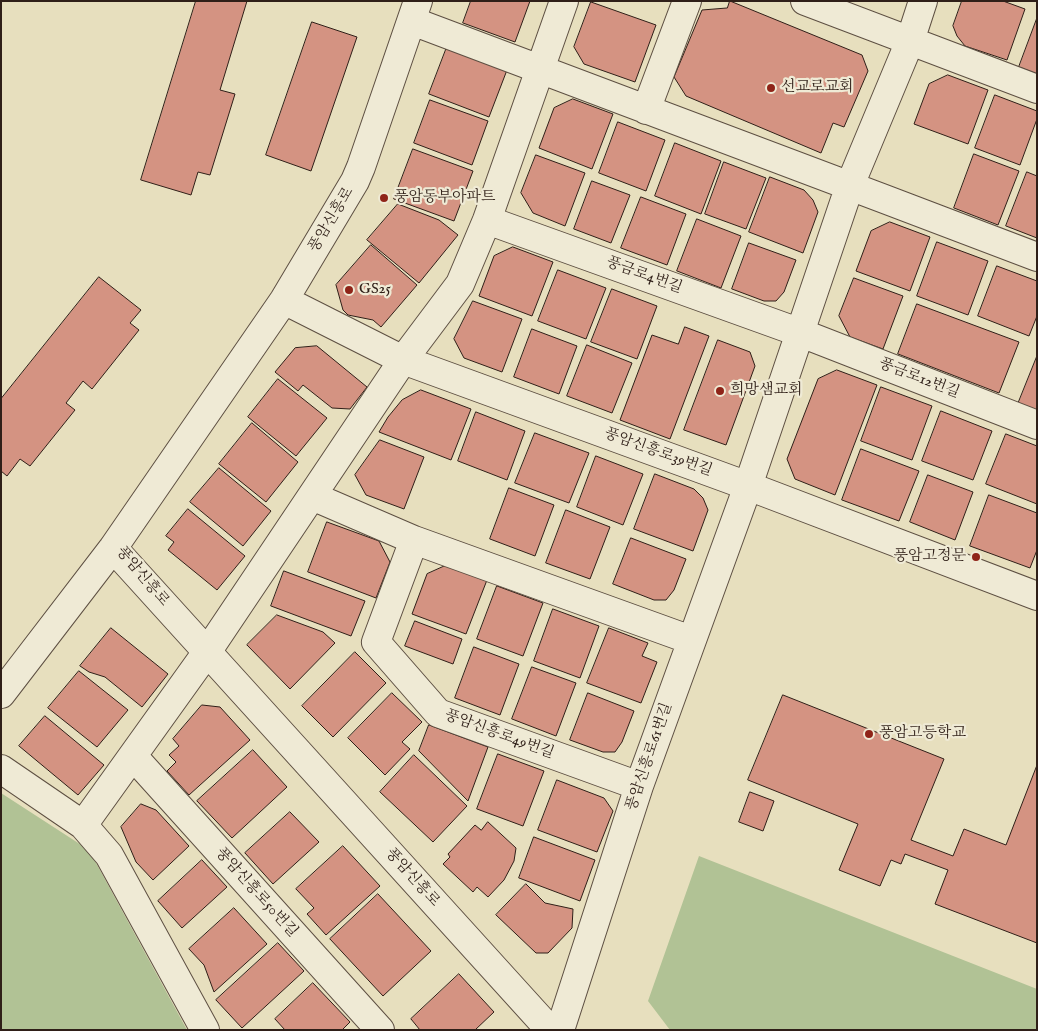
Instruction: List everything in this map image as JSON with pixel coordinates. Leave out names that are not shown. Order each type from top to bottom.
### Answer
[{"type":"street","points":[[83,825],[207,652],[403,360],[460,284],[487,220],[564,1]]},
{"type":"street","points":[[646,110],[687,1]]},
{"type":"street","points":[[805,1],[1037,89]]},
{"type":"street","points":[[748,486],[850,185],[910,41],[923,1]]},
{"type":"street","points":[[415,11],[540,70],[850,185],[1037,257]]},
{"type":"street","name":"풍암신흥로","points":[[415,11],[355,180],[284,300],[113,548],[550,1030]]},
{"type":"street","name":"풍금로4번길","points":[[487,220],[800,333]]},
{"type":"street","name":"풍암신흥로39번길","points":[[284,300],[403,360],[748,486],[1037,596]]},
{"type":"street","name":"풍금로12번길","points":[[800,333],[1037,425]]},
{"type":"street","name":"풍암신흥로61번길","points":[[560,1030],[639,786],[748,486]]},
{"type":"street","points":[[312,496],[414,540],[691,640]]},
{"type":"street","name":"풍암신흥로49번길","points":[[414,540],[376,642],[438,714],[639,786]]},
{"type":"street","points":[[1,694],[113,548]]},
{"type":"street","name":"풍암신흥로50번길","points":[[133,756],[380,1030]]},
{"type":"street","points":[[1,769],[83,825],[109,855],[205,1030]]},
{"type":"green space","points":[[1,793],[89,850],[187,1030],[1,1030]]},
{"type":"green space","points":[[699,856],[1037,989],[1037,1030],[670,1030],[648,1001]]},
{"type":"building","points":[[196,1],[247,1],[220,90],[235,94],[210,175],[198,172],[191,195],[141,180]]},
{"type":"building","points":[[471,1],[530,1],[515,42],[463,23]]},
{"type":"building","name":"선교로교회","points":[[730,1],[862,55],[868,71],[844,127],[833,123],[821,153],[686,96],[674,77],[702,10],[727,8]]},
{"type":"building","points":[[962,1],[1003,1],[1025,9],[1007,60],[965,46],[957,36],[953,26]]},
{"type":"building","points":[[591,2],[656,25],[635,82],[584,64],[574,47]]},
{"type":"building","points":[[1037,18],[1037,74],[1019,67]]},
{"type":"building","points":[[312,22],[357,37],[311,171],[266,155]]},
{"type":"building","points":[[447,47],[507,70],[489,117],[429,94]]},
{"type":"building","points":[[948,75],[988,90],[968,144],[914,124],[929,84]]},
{"type":"building","points":[[995,95],[1037,111],[1037,119],[1020,165],[975,148]]},
{"type":"building","points":[[573,99],[613,114],[592,169],[539,148],[554,108]]},
{"type":"building","points":[[430,100],[488,121],[472,165],[414,143]]},
{"type":"building","points":[[618,122],[665,140],[646,191],[599,173]]},
{"type":"building","points":[[675,143],[721,161],[701,214],[655,196]]},
{"type":"building","points":[[413,149],[473,171],[454,221],[394,199]]},
{"type":"building","points":[[974,154],[1019,171],[998,225],[954,208]]},
{"type":"building","points":[[536,155],[585,173],[565,226],[533,213],[521,193]]},
{"type":"building","points":[[724,162],[766,178],[746,229],[705,214]]},
{"type":"building","points":[[1027,172],[1037,176],[1037,238],[1006,226]]},
{"type":"building","points":[[770,177],[804,190],[813,200],[818,212],[803,253],[749,232]]},
{"type":"building","points":[[592,181],[630,195],[611,243],[574,229]]},
{"type":"building","points":[[641,197],[686,214],[667,265],[621,248]]},
{"type":"building","points":[[398,204],[439,220],[458,235],[419,283],[367,240]]},
{"type":"building","points":[[697,219],[741,236],[721,288],[677,271]]},
{"type":"building","points":[[890,222],[930,237],[910,291],[856,271],[871,231]]},
{"type":"building","points":[[937,242],[988,261],[968,315],[917,296]]},
{"type":"building","points":[[749,243],[796,260],[784,292],[776,301],[764,301],[732,289]]},
{"type":"building","points":[[371,245],[417,285],[381,327],[373,320],[348,315],[343,310],[336,285]]},
{"type":"building","points":[[513,247],[553,262],[532,316],[479,296],[494,256]]},
{"type":"building","points":[[997,266],[1037,281],[1037,316],[1029,336],[978,316]]},
{"type":"building","points":[[558,270],[606,288],[586,339],[538,321]]},
{"type":"building","points":[[99,277],[141,310],[130,323],[139,330],[92,389],[83,381],[66,403],[75,410],[30,466],[20,459],[7,476],[1,471],[1,399]]},
{"type":"building","points":[[854,278],[903,296],[883,349],[850,337],[839,316]]},
{"type":"building","points":[[612,289],[657,306],[637,359],[591,342]]},
{"type":"building","points":[[473,301],[522,319],[502,372],[464,358],[454,339]]},
{"type":"building","points":[[917,304],[1019,342],[999,393],[898,354]]},
{"type":"building","points":[[685,327],[709,336],[670,439],[620,420],[652,335],[678,344]]},
{"type":"building","points":[[532,329],[577,346],[559,394],[514,377]]},
{"type":"building","points":[[718,340],[750,352],[755,366],[726,445],[684,430]]},
{"type":"building","points":[[587,345],[632,363],[612,413],[567,396]]},
{"type":"building","points":[[317,346],[367,387],[350,409],[332,408],[303,385],[298,391],[275,372],[295,348]]},
{"type":"building","points":[[1037,356],[1037,411],[1018,404]]},
{"type":"building","points":[[837,370],[877,385],[835,495],[795,479],[787,459],[818,379]]},
{"type":"building","points":[[278,379],[327,418],[296,456],[248,417]]},
{"type":"building","points":[[881,387],[932,406],[912,460],[861,441]]},
{"type":"building","points":[[421,390],[471,409],[451,460],[379,432],[402,400]]},
{"type":"building","points":[[941,411],[992,431],[973,480],[922,461]]},
{"type":"building","points":[[476,412],[525,431],[507,480],[458,461]]},
{"type":"building","points":[[252,423],[298,462],[266,502],[219,464]]},
{"type":"building","points":[[535,433],[589,453],[569,503],[515,483]]},
{"type":"building","points":[[1006,434],[1037,446],[1037,504],[986,484]]},
{"type":"building","points":[[380,440],[424,457],[404,509],[366,495],[355,475]]},
{"type":"building","points":[[861,449],[919,471],[899,521],[842,500]]},
{"type":"building","points":[[596,456],[643,474],[623,525],[577,507]]},
{"type":"building","points":[[219,468],[271,511],[243,546],[190,502]]},
{"type":"building","points":[[655,474],[694,489],[703,498],[708,510],[693,551],[634,529]]},
{"type":"building","points":[[928,475],[973,492],[955,540],[910,522]]},
{"type":"building","points":[[509,488],[554,505],[535,556],[490,539]]},
{"type":"building","points":[[989,495],[1037,513],[1037,550],[1030,568],[970,546]]},
{"type":"building","points":[[188,509],[245,556],[217,590],[168,550],[174,542],[166,536]]},
{"type":"building","points":[[566,510],[610,527],[590,579],[546,563]]},
{"type":"building","points":[[327,522],[379,541],[390,562],[376,598],[308,572]]},
{"type":"building","points":[[631,538],[686,559],[674,590],[666,600],[654,600],[613,584]]},
{"type":"building","points":[[447,565],[487,580],[466,634],[412,614],[427,574]]},
{"type":"building","points":[[284,571],[365,601],[351,636],[271,606]]},
{"type":"building","points":[[497,586],[543,603],[523,656],[477,639]]},
{"type":"building","points":[[553,609],[599,626],[580,678],[534,661]]},
{"type":"building","points":[[277,615],[323,632],[335,643],[290,689],[247,645]]},
{"type":"building","points":[[415,621],[462,639],[453,664],[405,646]]},
{"type":"building","points":[[111,628],[168,674],[142,707],[105,677],[89,672],[80,666]]},
{"type":"building","points":[[609,628],[648,643],[642,656],[657,662],[641,703],[587,683]]},
{"type":"building","points":[[474,647],[519,664],[500,715],[455,698]]},
{"type":"building","points":[[355,652],[386,683],[333,737],[302,706]]},
{"type":"building","points":[[532,667],[576,683],[556,736],[512,719]]},
{"type":"building","points":[[79,671],[128,710],[97,747],[48,708]]},
{"type":"building","points":[[392,693],[422,722],[402,742],[410,749],[385,775],[348,738]]},
{"type":"building","points":[[588,693],[634,711],[622,742],[615,752],[603,752],[570,740]]},
{"type":"building","points":[[783,695],[944,759],[911,840],[953,856],[964,829],[1006,845],[1037,765],[1037,943],[935,904],[948,870],[905,854],[901,864],[891,860],[880,886],[839,870],[858,824],[748,780]]},
{"type":"building","points":[[202,705],[220,707],[250,740],[189,795],[167,771],[176,762],[169,755],[179,746],[173,739]]},
{"type":"building","points":[[45,716],[104,765],[78,795],[19,746]]},
{"type":"building","points":[[429,725],[488,747],[468,801],[419,751]]},
{"type":"building","points":[[253,750],[287,787],[232,838],[197,801]]},
{"type":"building","points":[[498,754],[544,771],[523,826],[477,809]]},
{"type":"building","points":[[414,755],[467,806],[433,842],[380,792]]},
{"type":"building","points":[[557,780],[604,798],[613,811],[597,852],[538,830]]},
{"type":"building","points":[[750,792],[774,801],[763,831],[739,822]]},
{"type":"building","points":[[141,804],[156,810],[189,846],[153,880],[136,862],[121,827]]},
{"type":"building","points":[[290,812],[319,842],[273,884],[245,853]]},
{"type":"building","points":[[488,822],[516,848],[514,861],[504,880],[488,897],[477,887],[473,892],[443,864],[450,857],[448,854],[475,825],[481,830]]},
{"type":"building","points":[[534,837],[595,860],[580,901],[519,878]]},
{"type":"building","points":[[343,846],[380,886],[326,935],[307,914],[314,908],[296,889]]},
{"type":"building","points":[[202,860],[227,887],[182,928],[158,901]]},
{"type":"building","points":[[526,884],[545,903],[573,909],[572,928],[548,953],[536,953],[496,915]]},
{"type":"building","points":[[378,894],[431,951],[383,996],[330,939]]},
{"type":"building","points":[[234,908],[267,944],[214,992],[204,965],[189,949]]},
{"type":"building","points":[[278,943],[304,971],[242,1028],[216,1000]]},
{"type":"building","points":[[459,974],[494,1012],[475,1030],[420,1030],[411,1019]]},
{"type":"building","points":[[313,983],[350,1022],[342,1030],[285,1030],[275,1019]]},
{"type":"place","name":"선교로교회","points":[[771,88]]},
{"type":"place","name":"풍암동부아파트","points":[[384,198]]},
{"type":"place","name":"GS25","points":[[349,290]]},
{"type":"place","name":"희망샘교회","points":[[720,391]]},
{"type":"place","name":"풍암고정문","points":[[976,557]]},
{"type":"place","name":"풍암고등학교","points":[[869,734]]}]
